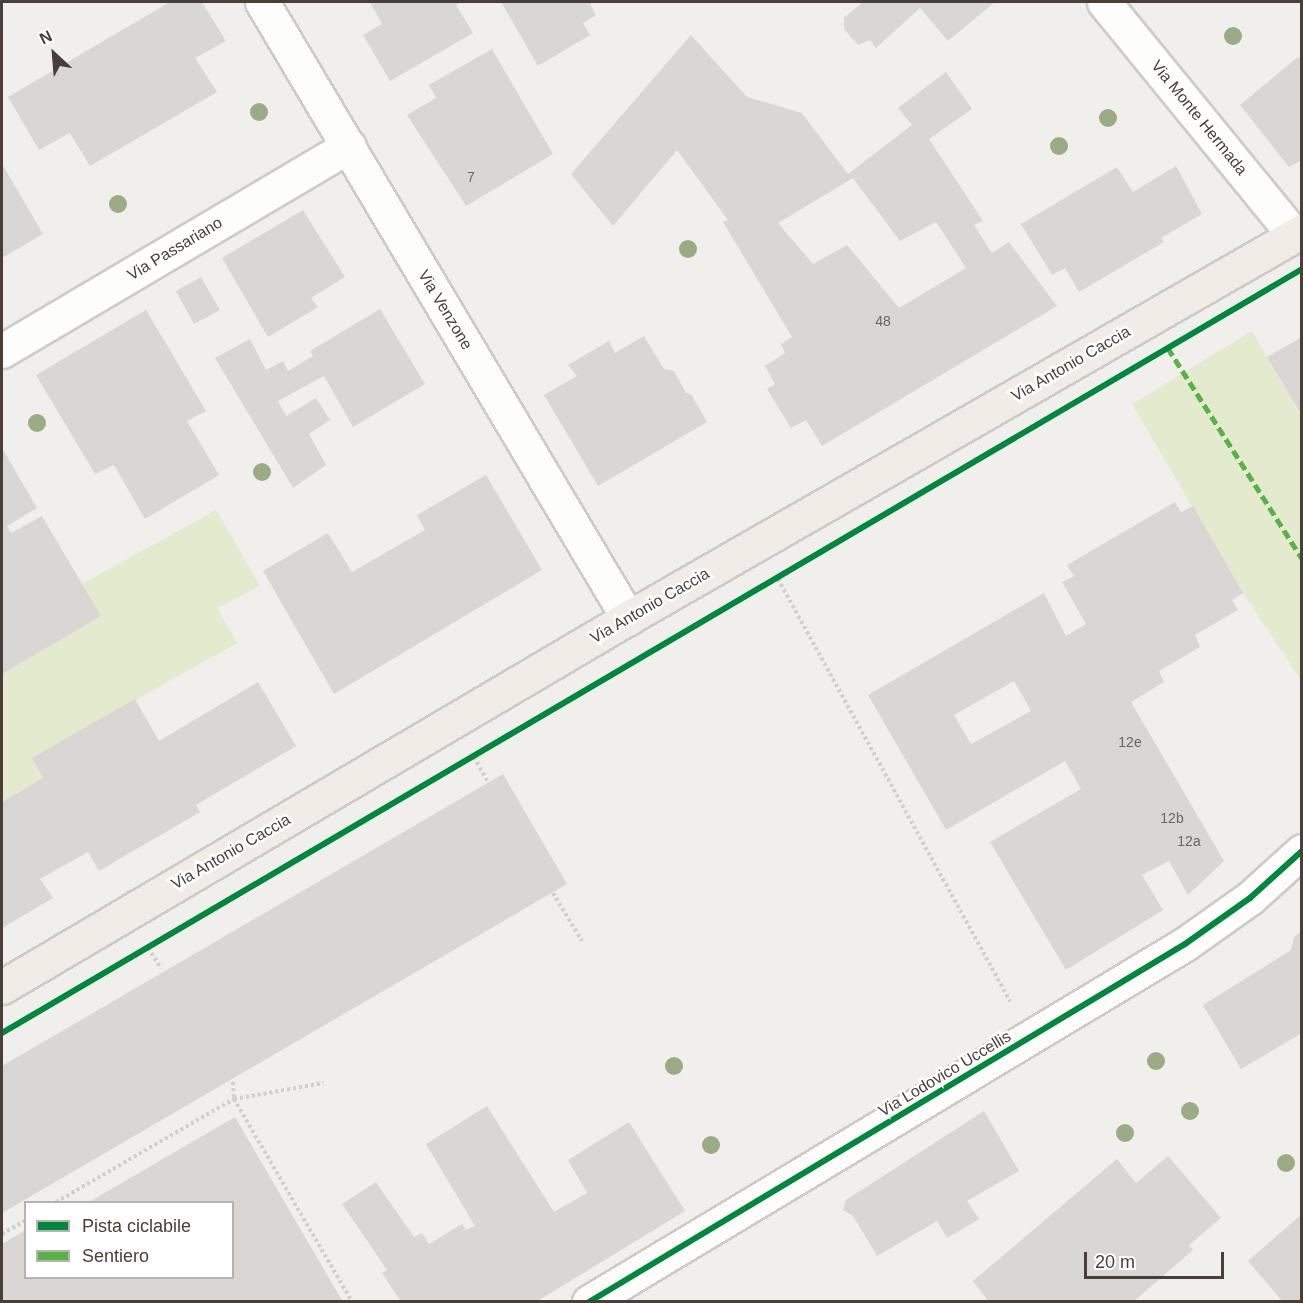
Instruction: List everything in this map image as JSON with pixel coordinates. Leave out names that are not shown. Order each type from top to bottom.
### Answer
[{"type":"main road","name":"Via Antonio Caccia","points":[[2,987],[628,618],[1298,233]]},
{"type":"street","name":"Via Venzone","points":[[262,2],[628,618]]},
{"type":"street","name":"Via Monte Hermada","points":[[1104,2],[1298,233]]},
{"type":"street","name":"Via Passariano","points":[[2,351],[348,146]]},
{"type":"street","name":"Via Lodovico Uccellis","points":[[589,1302],[1185,944],[1250,898],[1302,851]]},
{"type":"path","points":[[769,584],[788,573]]},
{"type":"path","points":[[778,579],[1030,1039]]},
{"type":"path","points":[[463,763],[483,751]]},
{"type":"path","points":[[473,757],[488,782]]},
{"type":"path","points":[[554,893],[582,940]]},
{"type":"path","points":[[138,953],[158,942]]},
{"type":"path","points":[[148,948],[161,968]]},
{"type":"path","points":[[233,1082],[234,1099],[352,1302]]},
{"type":"path","points":[[59,1201],[234,1099],[324,1083]]},
{"type":"path","points":[[2,1234],[24,1221]]},
{"type":"green space","points":[[1252,331],[1301,416],[1301,680],[1243,593],[1132,404]]},
{"type":"green space","points":[[216,510],[260,586],[217,608],[237,643],[32,758],[43,778],[2,802],[2,674],[101,616],[82,584]]},
{"type":"building","points":[[170,2],[202,2],[226,41],[195,58],[217,92],[90,166],[70,133],[39,150],[8,97]]},
{"type":"building","points":[[370,2],[462,2],[456,5],[473,33],[390,81],[363,35],[382,24]]},
{"type":"building","points":[[501,2],[594,2],[590,4],[596,15],[583,23],[590,35],[538,66]]},
{"type":"building","points":[[863,2],[995,2],[948,41],[920,8],[876,48],[870,40],[858,45],[844,29],[844,18]]},
{"type":"building","points":[[691,35],[747,97],[802,113],[848,174],[912,125],[898,108],[946,72],[972,109],[929,139],[983,221],[974,225],[992,253],[1009,242],[1057,306],[822,446],[806,420],[791,428],[767,389],[775,384],[765,366],[785,353],[781,344],[792,337],[723,222],[728,220],[677,150],[613,226],[571,174]],"holes":[[[853,178],[900,241],[936,222],[966,268],[899,308],[847,245],[813,264],[778,223]]]},
{"type":"building","points":[[492,49],[553,154],[466,206],[407,115],[436,98],[429,85]]},
{"type":"building","points":[[1298,57],[1302,61],[1302,160],[1289,167],[1240,105]]},
{"type":"building","points":[[2,164],[43,234],[2,258]]},
{"type":"building","points":[[1176,166],[1202,214],[1161,238],[1164,242],[1079,292],[1065,268],[1052,275],[1021,224],[1117,167],[1133,192]]},
{"type":"building","points":[[303,210],[345,277],[311,298],[318,307],[268,337],[222,258]]},
{"type":"building","points":[[201,277],[220,310],[194,324],[176,291]]},
{"type":"building","points":[[380,309],[425,384],[353,427],[324,376],[278,401],[286,416],[316,398],[330,420],[309,434],[326,465],[293,488],[215,358],[250,339],[266,370],[283,361],[288,371],[313,356],[310,351]]},
{"type":"building","points":[[146,310],[206,411],[187,421],[219,475],[145,519],[114,465],[95,474],[36,375]]},
{"type":"building","points":[[644,336],[664,369],[674,371],[686,393],[691,394],[707,422],[598,486],[544,395],[577,376],[568,365],[609,341],[615,353]]},
{"type":"building","points":[[1302,337],[1302,416],[1267,357]]},
{"type":"building","points":[[2,448],[37,508],[7,526],[11,533],[42,516],[101,616],[2,674]]},
{"type":"building","points":[[486,475],[542,570],[334,694],[263,571],[328,533],[352,572],[425,530],[417,515]]},
{"type":"building","points":[[1175,502],[1181,512],[1193,506],[1243,593],[1232,600],[1238,610],[1195,635],[1200,647],[1159,671],[1164,682],[1131,702],[1224,861],[1188,895],[1169,861],[1142,875],[1163,910],[1066,970],[990,842],[1081,789],[1065,761],[946,830],[868,695],[1044,593],[1066,636],[1086,624],[1062,582],[1074,576],[1067,565]],"holes":[[[1014,681],[1031,711],[971,744],[954,715]]]},
{"type":"building","points":[[258,682],[296,746],[196,805],[200,812],[99,871],[88,852],[40,879],[53,898],[2,928],[2,802],[43,778],[32,758],[135,699],[159,741]]},
{"type":"building","points":[[503,774],[567,884],[2,1213],[2,1066]]},
{"type":"building","points":[[1302,931],[1302,1033],[1241,1069],[1203,1005],[1291,950],[1294,937]]},
{"type":"building","points":[[487,1106],[554,1212],[587,1193],[568,1160],[629,1122],[685,1211],[536,1302],[401,1302],[382,1273],[387,1270],[342,1204],[376,1182],[414,1237],[422,1233],[429,1244],[462,1224],[466,1230],[475,1226],[426,1144]]},
{"type":"building","points":[[984,1111],[1019,1171],[967,1201],[979,1219],[947,1238],[937,1221],[877,1256],[853,1216],[843,1210],[846,1200]]},
{"type":"building","points":[[235,1117],[343,1302],[2,1302],[2,1244],[24,1231],[24,1279],[234,1279],[234,1201],[91,1201]]},
{"type":"building","points":[[1168,1156],[1221,1218],[1189,1245],[1193,1250],[1133,1302],[989,1302],[973,1281],[1117,1159],[1136,1183]]},
{"type":"building","points":[[1302,1214],[1302,1302],[1283,1302],[1248,1261]]},
{"type":"marked path","points":[[1168,348],[1302,558]]},
{"type":"cycle path","points":[[2,1033],[1302,269]]},
{"type":"cycle path","points":[[589,1302],[1185,944],[1250,898],[1302,851]]}]
